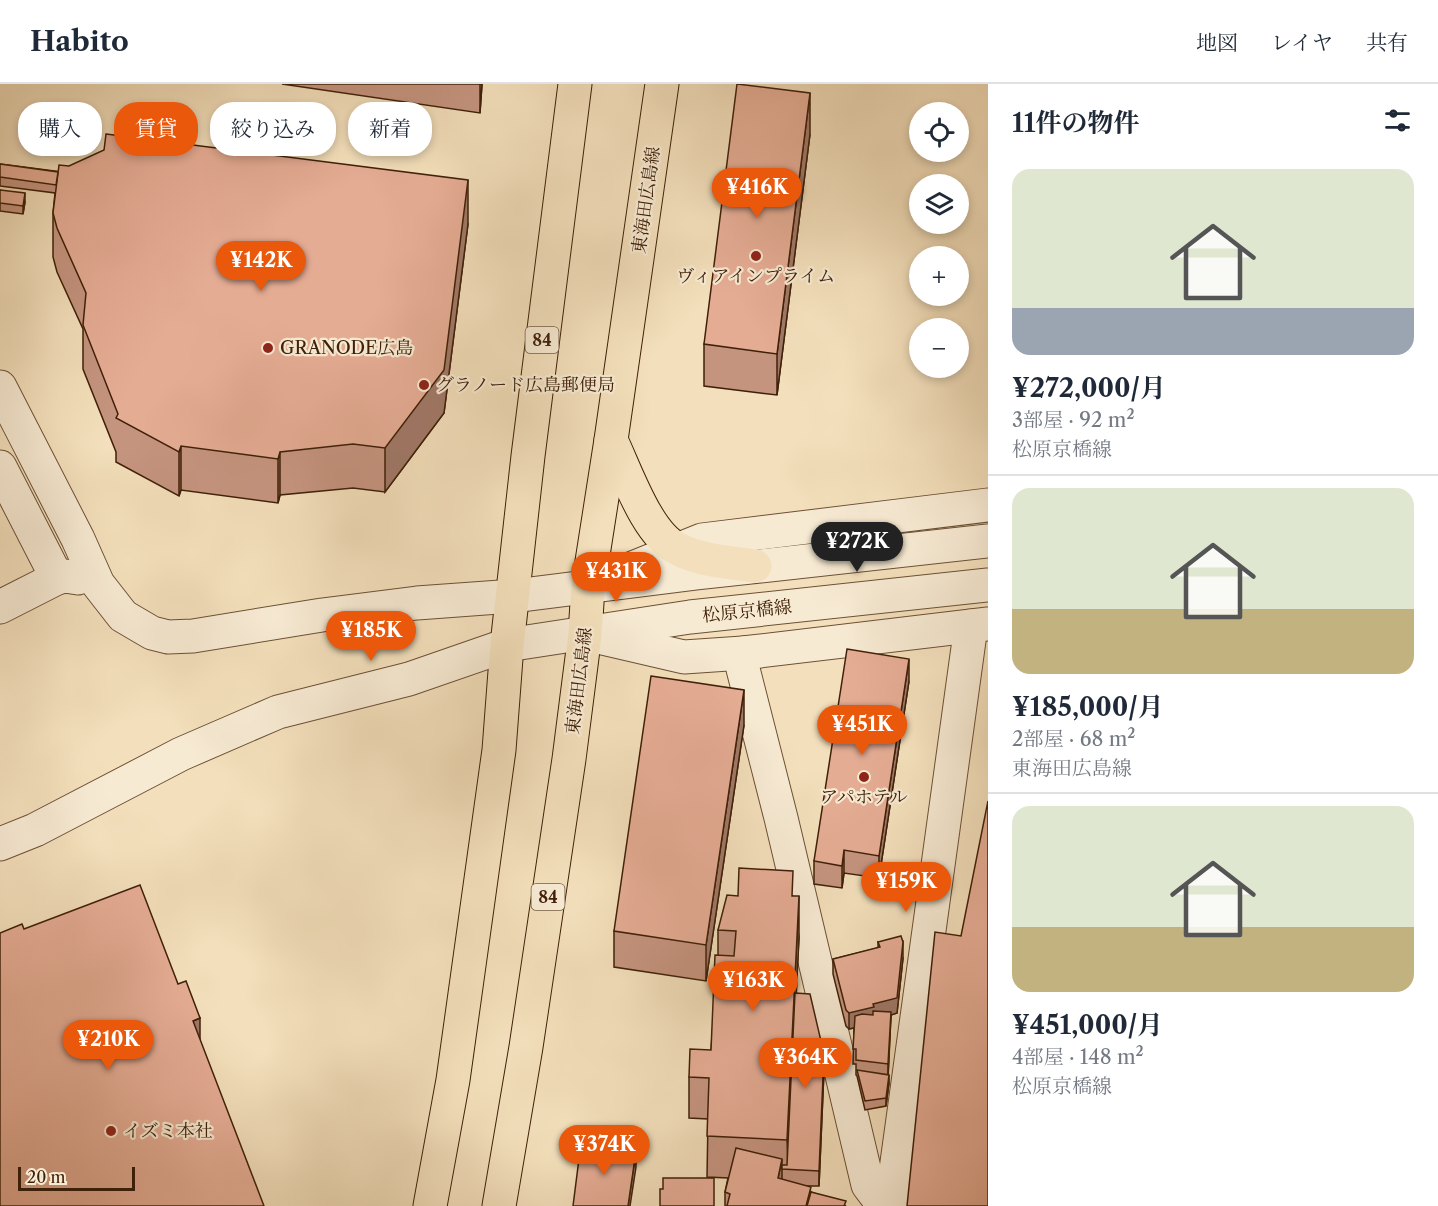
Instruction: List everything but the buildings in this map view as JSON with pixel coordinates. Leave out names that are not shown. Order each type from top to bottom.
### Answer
[{"type":"main road","name":"84","points":[[430,1206],[453,1080],[496,773],[507,645],[528,456],[575,84]]},
{"type":"main road","name":"東海田広島線","points":[[499,1206],[526,1047],[569,759],[585,634],[588,587],[662,84]]},
{"type":"main road","points":[[611,440],[652,527],[664,540],[678,550],[755,566]]},
{"type":"street","points":[[0,387],[78,539],[98,584],[123,616],[152,633],[168,637],[217,633],[322,615],[417,603],[514,596],[755,566],[988,541]]},
{"type":"street","points":[[0,467],[57,579]]},
{"type":"street","points":[[588,587],[702,540],[988,505]]},
{"type":"street","points":[[0,607],[65,576],[82,578],[98,584]]},
{"type":"street","name":"松原京橋線","points":[[0,844],[35,830],[181,754],[278,712],[409,679],[507,645],[732,612],[988,585]]},
{"type":"street","points":[[585,634],[684,657],[743,653],[979,625],[891,1206]]},
{"type":"street","points":[[743,653],[743,669],[781,818],[868,1185],[884,1206]]},
{"type":"place","name":"ヴィアインプライム","points":[[756,256]]},
{"type":"place","name":"GRANODE広島","points":[[268,348]]},
{"type":"place","name":"グラノード広島郵便局","points":[[424,385]]},
{"type":"place","name":"アパホテル","points":[[864,777]]},
{"type":"place","name":"イズミ本社","points":[[111,1131]]}]
